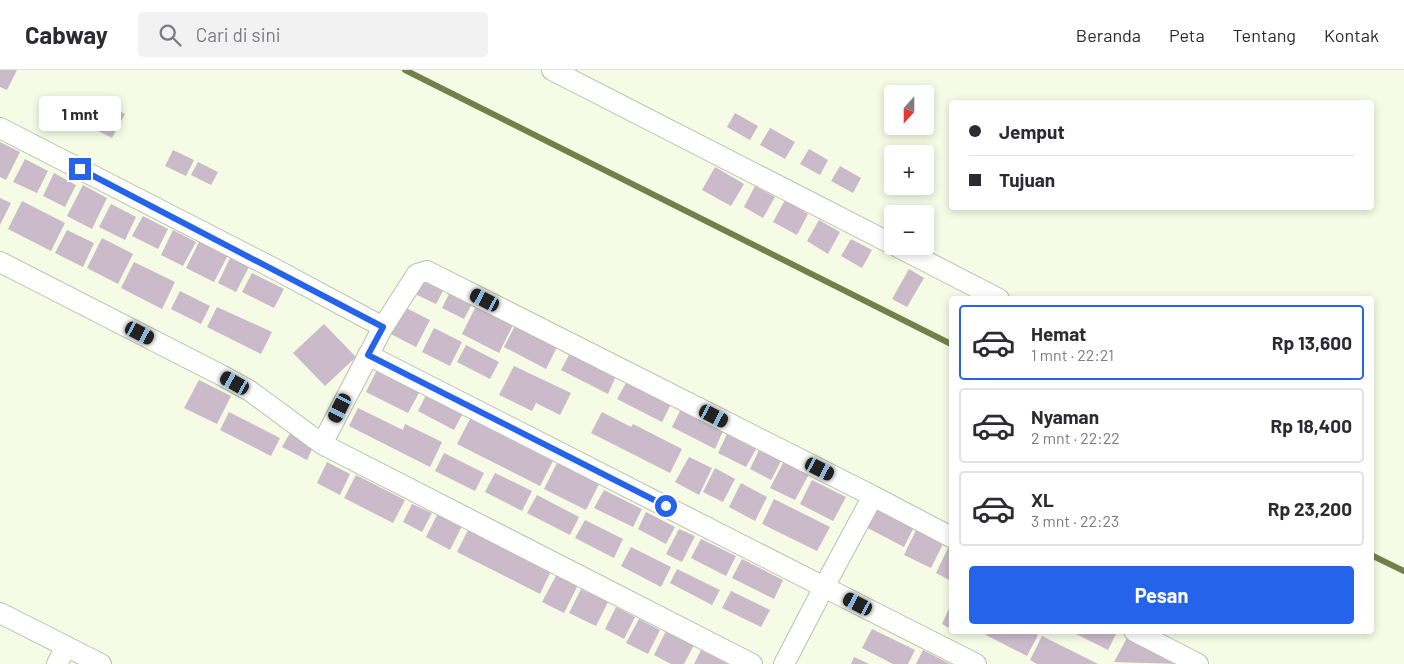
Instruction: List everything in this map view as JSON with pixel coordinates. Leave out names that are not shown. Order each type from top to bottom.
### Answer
[{"type":"street","points":[[552,70],[884,240]]},
{"type":"street","points":[[0,128],[265,263],[383,327]]},
{"type":"street","points":[[913,255],[993,296]]},
{"type":"street","points":[[0,262],[235,383],[322,444],[752,664]]},
{"type":"street","points":[[322,444],[383,327],[416,274],[427,271],[949,536]]},
{"type":"street","points":[[368,355],[976,664]]},
{"type":"street","points":[[784,664],[872,496]]},
{"type":"street","points":[[0,613],[101,664]]},
{"type":"street","points":[[1140,634],[1198,664]]},
{"type":"street","points":[[57,664],[66,647]]},
{"type":"building","points":[[0,70],[17,70],[7,90],[0,87]]},
{"type":"building","points":[[95,98],[125,114],[112,138],[82,123]]},
{"type":"building","points":[[735,113],[758,126],[750,140],[727,127]]},
{"type":"building","points":[[770,128],[795,142],[785,159],[760,145]]},
{"type":"building","points":[[0,142],[20,152],[6,180],[0,177]]},
{"type":"building","points":[[809,149],[828,160],[820,175],[800,164]]},
{"type":"building","points":[[173,150],[194,160],[186,176],[165,166]]},
{"type":"building","points":[[25,159],[48,171],[37,193],[13,182]]},
{"type":"building","points":[[198,162],[218,172],[211,185],[191,175]]},
{"type":"building","points":[[840,166],[861,178],[853,193],[831,181]]},
{"type":"building","points":[[715,167],[744,184],[731,206],[702,190]]},
{"type":"building","points":[[54,173],[76,185],[65,207],[43,196]]},
{"type":"building","points":[[83,185],[107,198],[92,229],[67,216]]},
{"type":"building","points":[[755,186],[775,197],[763,218],[744,207]]},
{"type":"building","points":[[0,198],[11,203],[0,225]]},
{"type":"building","points":[[785,200],[808,214],[797,235],[773,222]]},
{"type":"building","points":[[22,201],[65,223],[51,251],[8,229]]},
{"type":"building","points":[[111,204],[136,217],[125,240],[99,227]]},
{"type":"building","points":[[143,216],[168,229],[158,249],[132,236]]},
{"type":"building","points":[[819,220],[840,232],[828,254],[807,241]]},
{"type":"building","points":[[67,230],[94,243],[83,267],[55,253]]},
{"type":"building","points":[[173,230],[196,242],[183,266],[161,255]]},
{"type":"building","points":[[102,238],[133,254],[118,284],[87,268]]},
{"type":"building","points":[[851,239],[872,250],[862,268],[841,256]]},
{"type":"building","points":[[200,240],[228,255],[214,282],[186,268]]},
{"type":"building","points":[[230,258],[249,267],[236,292],[218,283]]},
{"type":"building","points":[[134,262],[175,282],[162,309],[121,288]]},
{"type":"building","points":[[909,269],[924,278],[907,307],[892,299]]},
{"type":"building","points":[[252,273],[284,289],[274,308],[242,292]]},
{"type":"building","points":[[422,275],[445,287],[436,304],[413,293]]},
{"type":"building","points":[[451,290],[473,302],[464,319],[442,308]]},
{"type":"building","points":[[180,291],[210,306],[201,324],[171,309]]},
{"type":"building","points":[[477,304],[514,323],[499,353],[462,334]]},
{"type":"building","points":[[402,306],[430,320],[416,347],[389,333]]},
{"type":"building","points":[[217,307],[272,332],[261,354],[207,327]]},
{"type":"building","points":[[517,322],[559,343],[546,369],[504,347]]},
{"type":"building","points":[[324,324],[356,357],[325,386],[293,353]]},
{"type":"building","points":[[434,328],[462,342],[450,366],[422,352]]},
{"type":"building","points":[[466,345],[499,362],[490,379],[457,362]]},
{"type":"building","points":[[570,353],[616,376],[608,394],[561,370]]},
{"type":"building","points":[[514,366],[571,393],[560,415],[536,403],[532,411],[499,395]]},
{"type":"building","points":[[377,370],[420,391],[408,413],[366,392]]},
{"type":"building","points":[[199,380],[231,396],[217,424],[184,408]]},
{"type":"building","points":[[627,381],[671,404],[662,422],[617,399]]},
{"type":"building","points":[[427,393],[464,411],[454,430],[418,411]]},
{"type":"building","points":[[358,408],[403,430],[405,424],[442,442],[430,467],[349,426]]},
{"type":"building","points":[[681,409],[723,431],[715,449],[672,427]]},
{"type":"building","points":[[229,412],[280,438],[271,456],[220,430]]},
{"type":"building","points":[[602,412],[631,427],[633,424],[682,449],[670,473],[591,433]]},
{"type":"building","points":[[470,419],[553,461],[540,486],[457,444]]},
{"type":"building","points":[[290,433],[314,445],[307,460],[282,447]]},
{"type":"building","points":[[727,434],[756,449],[746,467],[718,453]]},
{"type":"building","points":[[759,450],[781,461],[771,480],[750,469]]},
{"type":"building","points":[[444,453],[484,473],[475,491],[435,471]]},
{"type":"building","points":[[689,457],[712,468],[699,495],[675,482]]},
{"type":"building","points":[[784,461],[809,474],[795,500],[770,488]]},
{"type":"building","points":[[327,462],[350,474],[340,495],[317,483]]},
{"type":"building","points":[[557,463],[599,484],[586,510],[544,489]]},
{"type":"building","points":[[715,468],[735,479],[723,502],[703,492]]},
{"type":"building","points":[[495,473],[532,491],[522,511],[485,492]]},
{"type":"building","points":[[356,475],[405,500],[393,523],[344,498]]},
{"type":"building","points":[[812,480],[846,497],[833,521],[800,504]]},
{"type":"building","points":[[741,483],[767,497],[755,521],[729,507]]},
{"type":"building","points":[[604,490],[642,509],[633,527],[594,508]]},
{"type":"building","points":[[537,495],[579,517],[570,535],[527,513]]},
{"type":"building","points":[[774,499],[830,527],[817,551],[762,524]]},
{"type":"building","points":[[871,503],[915,525],[904,547],[860,524]]},
{"type":"building","points":[[412,504],[432,513],[422,532],[403,522]]},
{"type":"building","points":[[646,512],[675,527],[666,544],[638,529]]},
{"type":"building","points":[[438,513],[462,526],[450,550],[426,537]]},
{"type":"building","points":[[585,520],[623,539],[614,558],[575,538]]},
{"type":"building","points":[[918,526],[945,540],[931,568],[904,555]]},
{"type":"building","points":[[469,528],[553,567],[540,594],[457,552]]},
{"type":"building","points":[[679,529],[695,536],[682,562],[666,554]]},
{"type":"building","points":[[701,539],[736,556],[726,576],[691,558]]},
{"type":"building","points":[[949,546],[949,580],[936,573]]},
{"type":"building","points":[[631,547],[671,567],[661,587],[621,566]]},
{"type":"building","points":[[742,559],[783,580],[774,599],[732,578]]},
{"type":"building","points":[[677,569],[720,590],[712,605],[670,583]]},
{"type":"building","points":[[557,574],[578,585],[564,613],[542,602]]},
{"type":"building","points":[[581,589],[608,602],[596,626],[569,613]]},
{"type":"building","points":[[731,591],[770,610],[761,627],[722,608]]},
{"type":"building","points":[[616,607],[635,617],[624,639],[605,629]]},
{"type":"building","points":[[949,608],[949,628],[942,624]]},
{"type":"building","points":[[639,619],[660,630],[648,654],[626,643]]},
{"type":"building","points":[[872,629],[915,650],[908,664],[893,664],[862,648]]},
{"type":"building","points":[[666,631],[694,645],[684,664],[671,664],[654,655]]},
{"type":"building","points":[[1036,634],[1038,635],[1027,656],[986,635]]},
{"type":"building","points":[[1076,634],[1116,634],[1108,650]]},
{"type":"building","points":[[1042,636],[1098,664],[1037,664],[1030,660]]},
{"type":"building","points":[[1127,638],[1179,664],[1114,662]]},
{"type":"building","points":[[701,650],[728,664],[694,664]]},
{"type":"building","points":[[923,650],[950,664],[916,664]]},
{"type":"building","points":[[854,657],[869,664],[851,664]]},
{"type":"waterway","points":[[405,70],[949,343]]},
{"type":"waterway","points":[[1374,556],[1404,571]]},
{"type":"route","points":[[80,169],[274,268],[383,327],[368,355],[666,506]]}]
